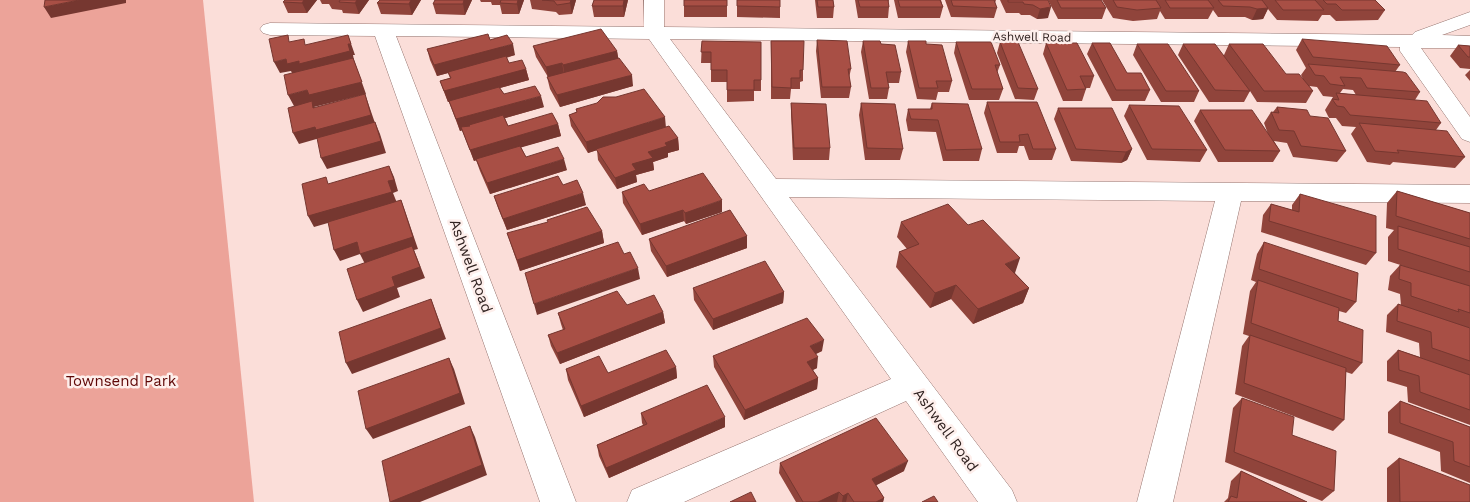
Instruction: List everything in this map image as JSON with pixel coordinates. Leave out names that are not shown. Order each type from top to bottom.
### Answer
[{"type":"street","points":[[654,0],[654,32]]},
{"type":"street","points":[[1470,18],[1430,32],[1410,42],[1411,51],[1470,134]]},
{"type":"street","name":"Ashwell Road","points":[[270,29],[1470,42]]},
{"type":"street","name":"Ashwell Road","points":[[383,30],[558,502]]},
{"type":"street","name":"Ashwell Road","points":[[654,32],[999,502]]},
{"type":"street","points":[[768,188],[1470,194]]},
{"type":"street","points":[[1155,502],[1230,192]]},
{"type":"street","points":[[645,502],[913,384]]},
{"type":"green space","name":"Townsend Park","points":[[0,0],[203,0],[254,502],[0,502]]},
{"type":"building","points":[[45,0],[79,0],[44,7]]},
{"type":"building","points":[[285,0],[304,0],[302,3],[283,2]]},
{"type":"building","points":[[340,0],[357,0],[355,3],[339,2]]},
{"type":"building","points":[[380,0],[411,0],[409,4],[377,3]]},
{"type":"building","points":[[435,0],[464,0],[463,4],[433,4]]},
{"type":"building","points":[[501,0],[518,0],[517,4],[500,3]]},
{"type":"building","points":[[542,0],[571,0],[570,3],[557,5],[554,1]]},
{"type":"building","points":[[594,0],[624,0],[623,6],[592,6]]},
{"type":"building","points":[[684,0],[727,0],[727,6],[684,6]]},
{"type":"building","points":[[737,0],[780,0],[780,7],[737,6]]},
{"type":"building","points":[[817,0],[833,0],[834,7],[818,7]]},
{"type":"building","points":[[858,0],[888,0],[889,7],[860,7]]},
{"type":"building","points":[[898,0],[940,0],[943,7],[900,7]]},
{"type":"building","points":[[951,0],[994,0],[997,8],[953,6]]},
{"type":"building","points":[[1008,0],[1048,0],[1051,7],[1040,9],[1023,2],[1008,2]]},
{"type":"building","points":[[1057,0],[1101,0],[1106,8],[1061,8]]},
{"type":"building","points":[[1113,0],[1156,0],[1161,8],[1137,10],[1117,7]]},
{"type":"building","points":[[1165,0],[1208,0],[1214,8],[1170,8]]},
{"type":"building","points":[[1218,0],[1262,0],[1268,8],[1223,6]]},
{"type":"building","points":[[1275,0],[1315,0],[1324,10],[1283,10]]},
{"type":"building","points":[[1323,0],[1375,0],[1385,10],[1342,10],[1336,4],[1327,4]]},
{"type":"building","points":[[601,29],[617,51],[563,65],[562,63],[546,67],[533,46]]},
{"type":"building","points":[[488,34],[490,40],[507,35],[513,44],[434,65],[427,49]]},
{"type":"building","points":[[288,35],[289,42],[304,39],[305,45],[348,35],[351,44],[348,44],[350,51],[299,64],[299,61],[287,64],[286,59],[274,62],[269,39]]},
{"type":"building","points":[[1302,39],[1387,46],[1400,65],[1313,57]]},
{"type":"building","points":[[817,40],[847,41],[851,69],[848,69],[851,87],[822,87]]},
{"type":"building","points":[[702,41],[761,42],[761,80],[754,80],[754,90],[727,90],[727,70],[711,70],[711,52],[701,52]]},
{"type":"building","points":[[771,41],[804,41],[803,70],[800,70],[800,78],[791,78],[791,88],[772,87]]},
{"type":"building","points":[[863,41],[880,41],[881,44],[895,45],[901,72],[886,72],[889,88],[871,88]]},
{"type":"building","points":[[908,41],[926,41],[926,44],[942,45],[952,81],[936,81],[938,88],[919,88]]},
{"type":"building","points":[[956,42],[991,42],[1000,65],[995,65],[1003,89],[972,89]]},
{"type":"building","points":[[1000,42],[1018,42],[1038,89],[1018,88]]},
{"type":"building","points":[[1046,43],[1077,43],[1094,76],[1080,76],[1086,89],[1067,90]]},
{"type":"building","points":[[1092,43],[1110,43],[1127,73],[1141,73],[1150,90],[1116,90]]},
{"type":"building","points":[[1137,44],[1168,44],[1199,91],[1166,91]]},
{"type":"building","points":[[1183,44],[1215,44],[1250,91],[1215,90]]},
{"type":"building","points":[[1229,44],[1263,44],[1286,74],[1299,74],[1313,91],[1264,91]]},
{"type":"building","points":[[1458,45],[1470,46],[1470,57],[1468,57]]},
{"type":"building","points":[[506,56],[509,63],[522,60],[526,69],[444,91],[440,81],[451,78],[448,72]]},
{"type":"building","points":[[353,58],[362,82],[309,95],[307,90],[288,95],[284,75]]},
{"type":"building","points":[[619,58],[632,75],[557,95],[547,77]]},
{"type":"building","points":[[1308,64],[1403,72],[1406,73],[1420,92],[1367,88],[1361,78],[1340,77],[1345,86],[1330,84],[1324,76],[1315,75]]},
{"type":"building","points":[[535,86],[541,96],[456,119],[449,101],[499,87],[504,94]]},
{"type":"building","points":[[644,89],[665,117],[586,142],[569,115],[577,112],[576,109],[597,103],[603,97],[616,97]]},
{"type":"building","points":[[1336,93],[1427,101],[1441,123],[1350,115],[1344,107],[1337,106],[1332,99],[1339,100]]},
{"type":"building","points":[[365,94],[371,115],[316,130],[315,127],[293,133],[288,108],[312,101],[313,108]]},
{"type":"building","points":[[987,102],[1037,102],[1056,149],[1033,149],[1028,134],[1019,135],[1020,142],[1000,142]]},
{"type":"building","points":[[791,103],[826,104],[830,148],[794,148]]},
{"type":"building","points":[[861,103],[895,104],[903,149],[867,148]]},
{"type":"building","points":[[932,103],[968,104],[982,149],[946,150],[938,120],[911,119],[908,109],[932,109]]},
{"type":"building","points":[[1129,105],[1179,106],[1207,150],[1152,149]]},
{"type":"building","points":[[1277,107],[1307,110],[1310,116],[1328,118],[1346,151],[1301,146],[1294,131],[1279,130],[1271,112],[1279,113]]},
{"type":"building","points":[[1058,108],[1112,108],[1132,149],[1126,152],[1076,149]]},
{"type":"building","points":[[1200,110],[1252,110],[1280,151],[1225,150]]},
{"type":"building","points":[[552,113],[558,124],[470,150],[461,127],[470,126],[503,115],[508,126]]},
{"type":"building","points":[[375,122],[381,141],[321,158],[317,138]]},
{"type":"building","points":[[1359,123],[1447,131],[1465,157],[1397,150],[1399,153],[1375,151]]},
{"type":"building","points":[[669,126],[678,138],[665,143],[667,146],[648,152],[653,158],[632,164],[636,170],[615,178],[596,149]]},
{"type":"building","points":[[520,146],[526,157],[558,147],[564,159],[487,183],[476,159]]},
{"type":"building","points":[[389,166],[394,180],[388,181],[392,192],[308,216],[302,184],[326,177],[328,184]]},
{"type":"building","points":[[703,173],[722,200],[685,213],[683,210],[640,224],[622,192],[644,184],[649,191]]},
{"type":"building","points":[[558,176],[563,185],[577,180],[583,193],[503,219],[494,196]]},
{"type":"building","points":[[1397,191],[1470,213],[1470,239],[1396,216]]},
{"type":"building","points":[[1300,194],[1376,216],[1376,253],[1269,221],[1271,204],[1299,212]]},
{"type":"building","points":[[401,200],[413,237],[360,254],[357,242],[334,250],[328,222]]},
{"type":"building","points":[[948,204],[968,225],[983,220],[1020,258],[1005,264],[1029,288],[978,309],[956,285],[935,293],[899,252],[919,244],[901,222]]},
{"type":"building","points":[[587,207],[602,231],[517,260],[507,233],[548,222],[547,220]]},
{"type":"building","points":[[730,210],[747,236],[666,266],[649,239]]},
{"type":"building","points":[[1398,226],[1470,247],[1470,272],[1398,249]]},
{"type":"building","points":[[618,242],[624,254],[630,252],[638,268],[534,304],[525,273]]},
{"type":"building","points":[[1264,242],[1358,273],[1356,302],[1259,269]]},
{"type":"building","points":[[412,246],[420,267],[392,277],[395,286],[357,300],[347,269]]},
{"type":"building","points":[[765,261],[784,292],[713,319],[693,288]]},
{"type":"building","points":[[1400,265],[1470,286],[1470,313],[1458,309],[1459,312],[1411,296],[1411,283],[1399,279]]},
{"type":"building","points":[[1258,280],[1339,308],[1338,321],[1363,330],[1362,363],[1251,323]]},
{"type":"building","points":[[617,291],[627,305],[654,295],[663,312],[557,353],[548,335],[565,329],[558,313]]},
{"type":"building","points":[[431,299],[441,328],[346,363],[339,332]]},
{"type":"building","points":[[1398,304],[1470,328],[1470,361],[1432,348],[1431,332],[1397,321]]},
{"type":"building","points":[[807,318],[824,340],[810,346],[818,357],[807,362],[818,378],[745,410],[713,356]]},
{"type":"building","points":[[1250,335],[1346,368],[1344,420],[1244,383]]},
{"type":"building","points":[[666,350],[676,367],[581,406],[566,369],[599,356],[608,373]]},
{"type":"building","points":[[1398,350],[1470,375],[1470,410],[1420,392],[1419,376],[1399,370]]},
{"type":"building","points":[[449,358],[460,393],[366,429],[358,391]]},
{"type":"building","points":[[707,385],[725,417],[606,468],[597,445],[647,424],[641,413]]},
{"type":"building","points":[[1242,398],[1294,417],[1292,435],[1336,451],[1334,491],[1234,452]]},
{"type":"building","points":[[1400,401],[1470,427],[1470,467],[1454,461],[1453,442],[1400,423]]},
{"type":"building","points":[[876,418],[908,461],[872,479],[884,498],[876,502],[854,502],[848,493],[843,496],[839,492],[818,502],[803,502],[780,463]]},
{"type":"building","points":[[470,426],[482,465],[390,502],[382,461]]},
{"type":"building","points":[[1399,458],[1470,485],[1470,502],[1400,502]]},
{"type":"building","points":[[1241,471],[1307,502],[1228,502],[1231,496],[1237,498]]},
{"type":"building","points":[[751,492],[756,502],[730,502]]},
{"type":"building","points":[[934,496],[938,502],[922,502]]}]
